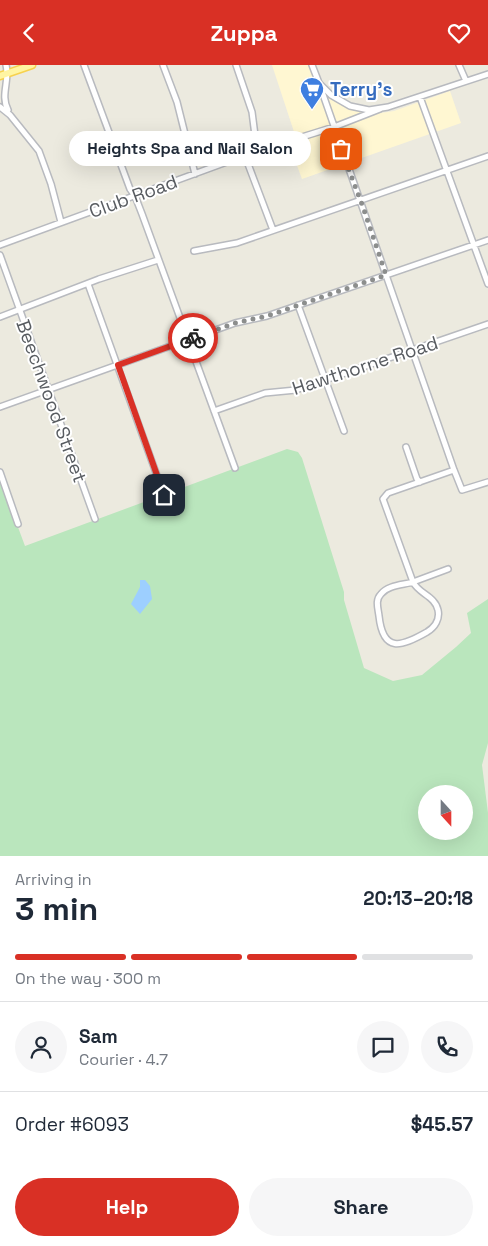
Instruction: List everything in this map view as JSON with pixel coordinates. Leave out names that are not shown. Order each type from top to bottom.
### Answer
[{"type":"main road","points":[[0,77],[32,65]]},
{"type":"street","points":[[6,65],[8,73],[4,99],[10,115]]},
{"type":"street","points":[[84,65],[130,189],[135,196],[235,468]]},
{"type":"street","points":[[163,65],[177,102],[195,174]]},
{"type":"street","points":[[236,65],[252,111],[257,151]]},
{"type":"street","points":[[312,65],[462,489],[488,482]]},
{"type":"street","points":[[459,65],[466,81]]},
{"type":"street","name":"Club Road","points":[[0,245],[257,151],[334,127],[380,109],[488,74]]},
{"type":"street","points":[[319,83],[331,95],[346,104],[361,109],[380,109]]},
{"type":"street","points":[[420,97],[488,284]]},
{"type":"street","points":[[0,107],[10,115],[30,139],[42,158],[61,223]]},
{"type":"street","points":[[245,156],[273,230]]},
{"type":"street","points":[[194,251],[235,243],[488,156]]},
{"type":"street","points":[[0,407],[235,323],[267,316],[488,240]]},
{"type":"street","name":"Beechwood Street","points":[[0,255],[95,519]]},
{"type":"street","points":[[0,317],[158,260]]},
{"type":"street","points":[[88,284],[164,495]]},
{"type":"street","points":[[298,305],[344,431]]},
{"type":"street","name":"Hawthorne Road","points":[[214,411],[265,393],[292,391],[488,324]]},
{"type":"street","points":[[406,447],[417,479],[420,482]]},
{"type":"street","points":[[448,569],[413,582],[397,585],[385,590],[378,597],[380,629],[385,637],[393,643],[413,640],[430,630],[437,621],[438,612],[430,597],[416,587],[413,582],[383,499],[388,493],[454,470]]},
{"type":"street","points":[[0,472],[18,524]]},
{"type":"shaded area","points":[[272,65],[309,65],[317,88],[337,103],[362,112],[381,113],[394,111],[450,91],[461,123],[302,179],[289,144],[297,141]]},
{"type":"green space","points":[[287,449],[298,452],[302,458],[344,592],[344,600],[364,668],[393,681],[422,675],[471,633],[467,613],[488,599],[488,743],[482,765],[488,813],[488,856],[0,856],[0,479],[25,546]]},
{"type":"water","points":[[140,580],[145,580],[150,586],[152,599],[140,614],[131,604],[140,587]]},
{"type":"way so far","points":[[193,338],[235,323],[267,316],[386,275],[341,149]]},
{"type":"place","name":"Terry's","points":[[312,110]]},
{"type":"place","name":"Heights Spa and Nail Salon","points":[[341,149]]},
{"type":"route","points":[[164,495],[118,365],[193,338]]}]
